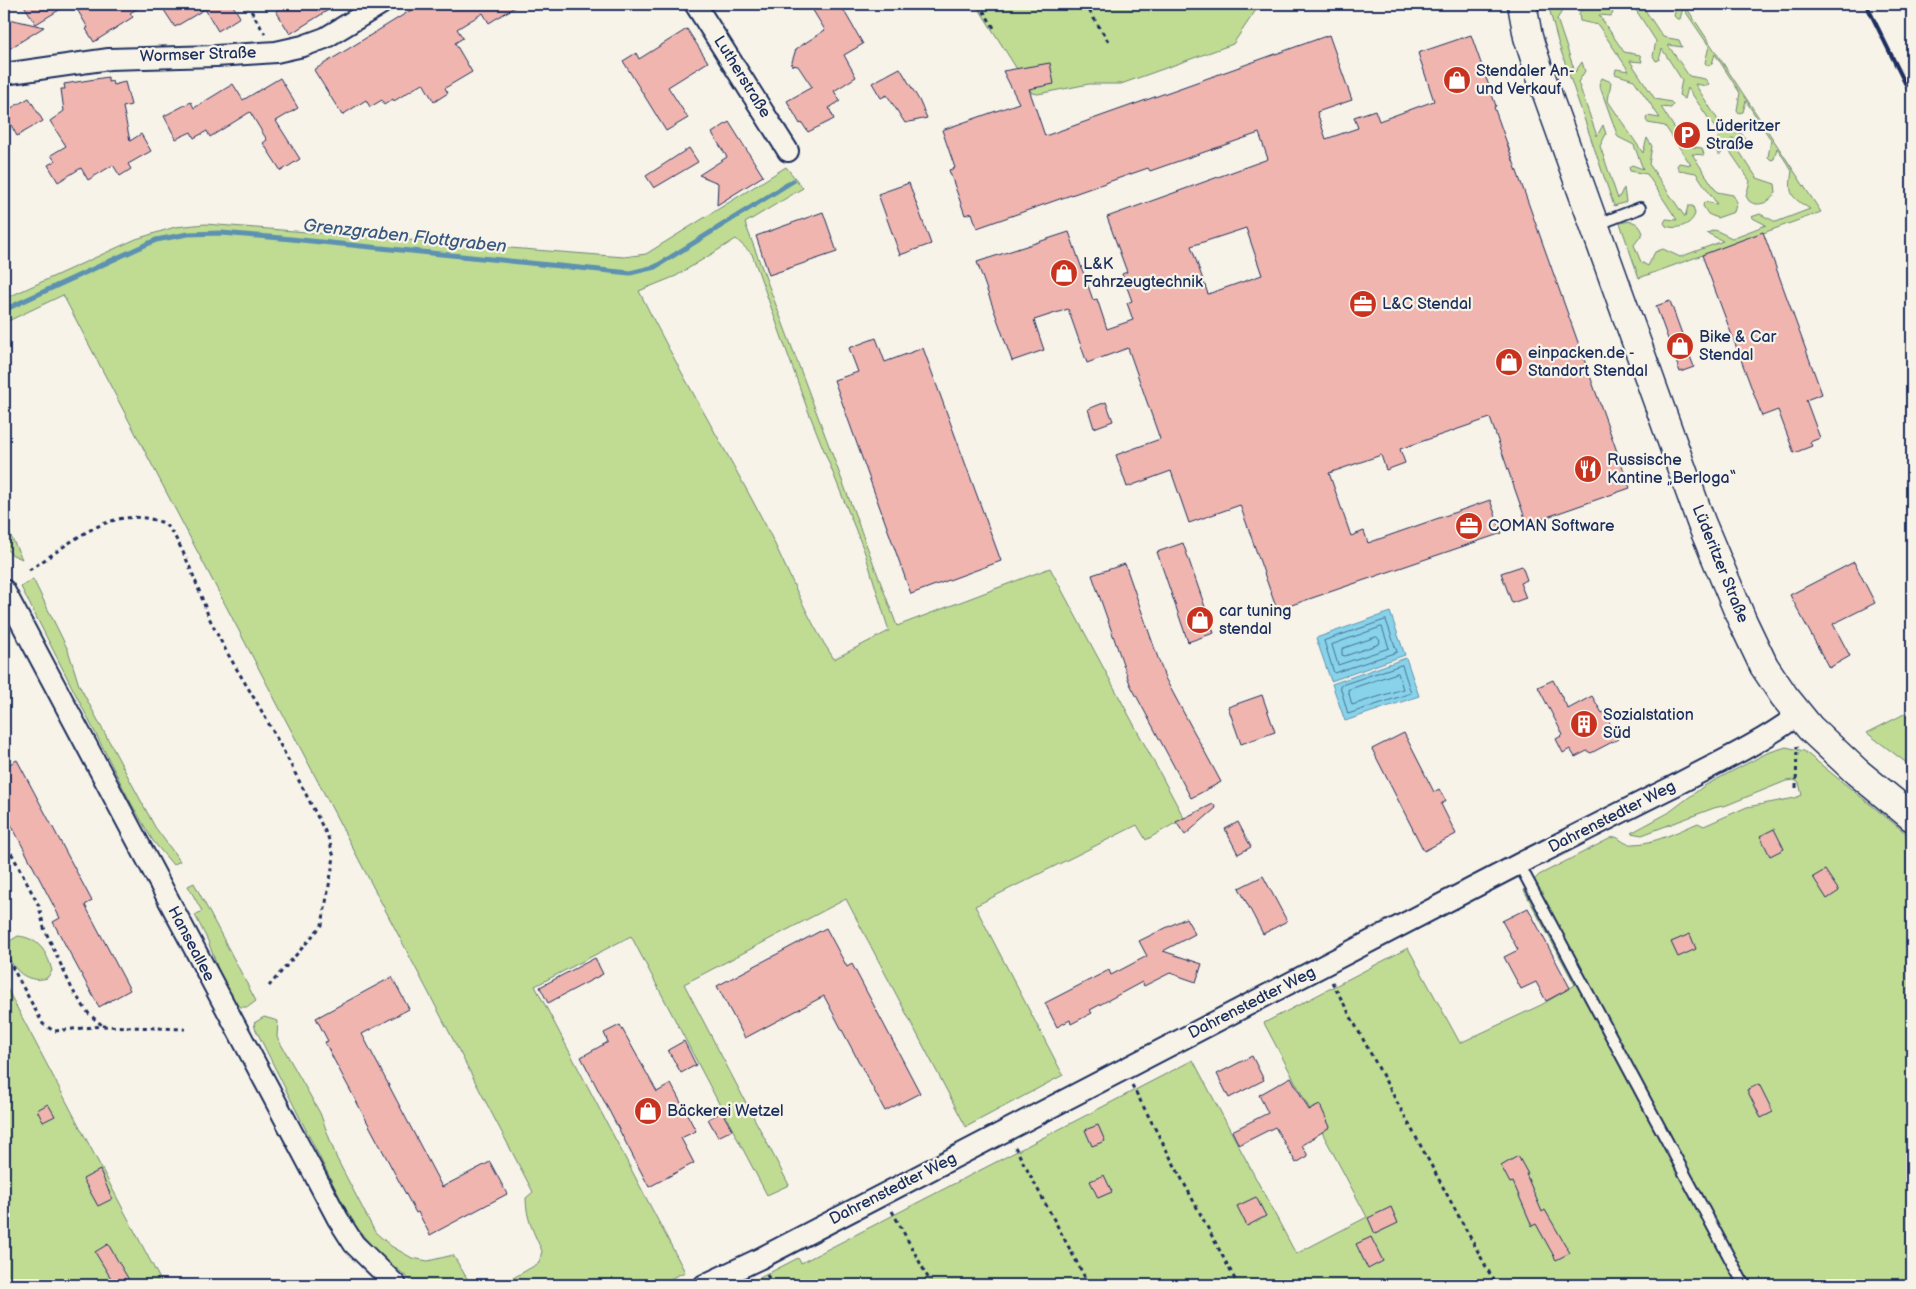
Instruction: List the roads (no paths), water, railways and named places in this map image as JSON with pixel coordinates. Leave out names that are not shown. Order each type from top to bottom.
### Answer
[{"type":"main road","name":"Lüderitzer Straße","points":[[1522,4],[1528,36],[1540,74],[1720,570],[1764,666],[1798,715],[1832,750],[1912,817]]},
{"type":"street","name":"Wormser Straße","points":[[4,74],[109,58],[216,56],[276,52],[303,46],[325,38],[381,4]]},
{"type":"street","name":"Lutherstraße","points":[[696,4],[788,151]]},
{"type":"street","name":"Hanseallee","points":[[4,590],[338,1219],[354,1244],[396,1285]]},
{"type":"street","name":"Dahrenstedter Weg","points":[[704,1285],[1519,864],[1721,762],[1774,732],[1798,715]]},
{"type":"lane","points":[[1596,225],[1640,208]]},
{"type":"lane","points":[[1519,864],[1744,1285]]},
{"type":"water","points":[[1390,612],[1405,655],[1331,681],[1316,638]]},
{"type":"water","points":[[1406,658],[1419,696],[1345,721],[1332,684]]},
{"type":"waterway","name":"Grenzgraben Flottgraben","points":[[4,310],[156,240],[188,234],[222,233],[281,238],[630,273],[655,267],[793,181]]},
{"type":"railway","points":[[1866,4],[1912,97]]},
{"type":"railway","points":[[1909,4],[1912,11]]},
{"type":"place","name":"Stendaler An- und Verkauf","points":[[1457,80]]},
{"type":"place","name":"Lüderitzer Straße","points":[[1687,135]]},
{"type":"place","name":"L&K Fahrzeugtechnik","points":[[1064,273]]},
{"type":"place","name":"L&C Stendal","points":[[1363,304]]},
{"type":"place","name":"Bike & Car Stendal","points":[[1680,346]]},
{"type":"place","name":"einpacken.de - Standort Stendal","points":[[1509,362]]},
{"type":"place","name":"Russische Kantine „Berloga“","points":[[1588,469]]},
{"type":"place","name":"COMAN Software","points":[[1469,526]]},
{"type":"place","name":"car tuning stendal","points":[[1200,620]]},
{"type":"place","name":"Sozialstation Süd","points":[[1584,724]]},
{"type":"place","name":"Bäckerei Wetzel","points":[[648,1111]]}]
